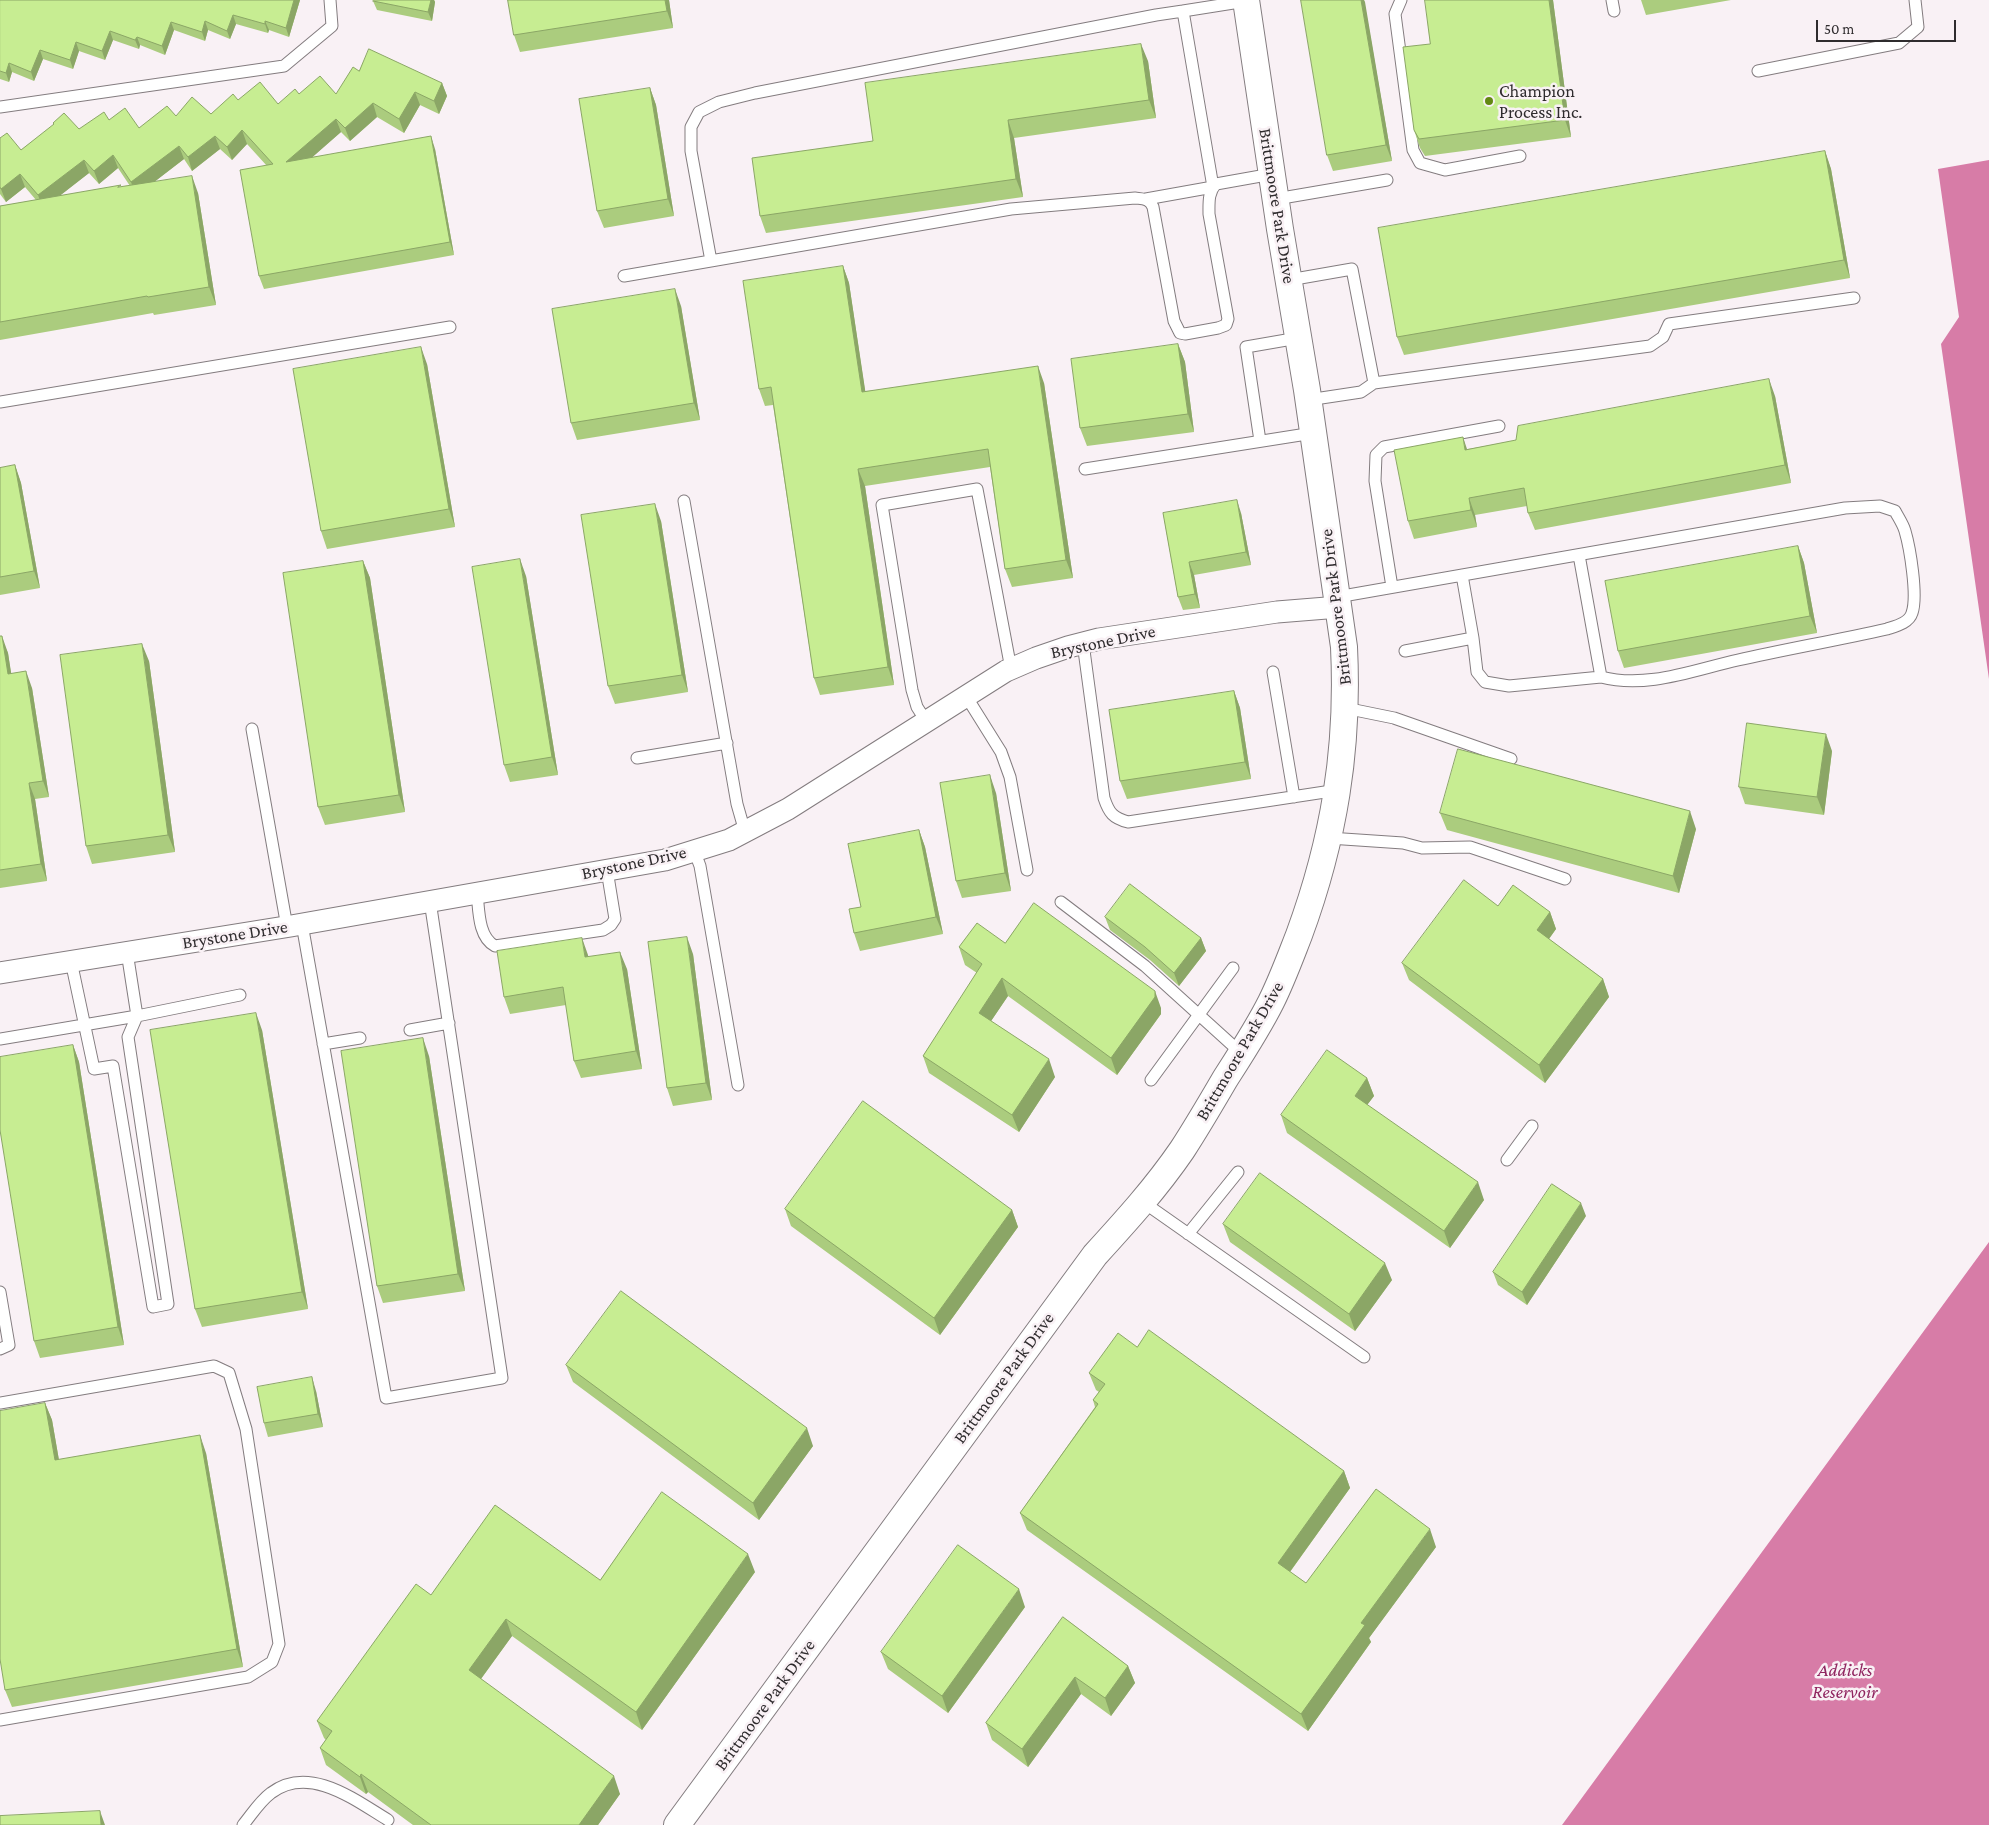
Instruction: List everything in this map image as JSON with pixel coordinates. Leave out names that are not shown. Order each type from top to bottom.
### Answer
[{"type":"street","name":"Brittmoore Park Drive","points":[[677,1825],[1096,1255],[1143,1202],[1182,1150],[1263,1018],[1284,974],[1306,916],[1329,838],[1338,790],[1342,758],[1346,686],[1344,647],[1246,0]]},
{"type":"street","name":"Brystone Drive","points":[[0,973],[295,926],[665,860],[729,840],[788,809],[966,696],[1011,669],[1036,658],[1083,643],[1338,602]]},
{"type":"lane","points":[[0,107],[284,66],[332,26],[330,0]]},
{"type":"lane","points":[[711,261],[690,150],[690,127],[699,112],[719,102],[755,93],[1156,15],[1246,0]]},
{"type":"lane","points":[[1401,0],[1396,14],[1413,150],[1420,163],[1444,170],[1520,156]]},
{"type":"lane","points":[[1758,72],[1899,43],[1918,27],[1915,0]]},
{"type":"lane","points":[[1146,199],[1150,201],[1153,207],[1174,322],[1180,333],[1185,334],[1226,325],[1228,319],[1209,214],[1209,197],[1213,187],[1183,11]]},
{"type":"lane","points":[[624,276],[1011,209],[1135,198],[1146,199],[1213,187],[1216,184],[1274,187],[1387,180]]},
{"type":"lane","points":[[1288,280],[1352,269],[1374,383]]},
{"type":"lane","points":[[1308,400],[1361,392],[1374,383],[1650,346],[1662,337],[1669,324],[1854,298]]},
{"type":"lane","points":[[0,402],[450,327]]},
{"type":"lane","points":[[1260,440],[1246,347],[1298,338]]},
{"type":"lane","points":[[1392,587],[1375,481],[1376,455],[1384,447],[1500,426]]},
{"type":"lane","points":[[1085,469],[1313,433]]},
{"type":"lane","points":[[926,722],[917,707],[912,690],[882,505],[977,489],[1011,669]]},
{"type":"lane","points":[[684,501],[737,804],[745,832]]},
{"type":"lane","points":[[1338,602],[1392,587],[1846,508],[1880,506],[1895,511],[1905,530],[1914,595],[1912,614],[1904,622],[1887,629],[1737,660],[1676,676],[1638,682],[1616,681],[1601,677],[1509,686],[1485,682],[1477,672],[1462,575]]},
{"type":"lane","points":[[1579,555],[1601,677]]},
{"type":"lane","points":[[1404,651],[1473,638]]},
{"type":"lane","points":[[1083,643],[1104,798],[1108,811],[1116,819],[1128,822],[1338,790]]},
{"type":"lane","points":[[1273,672],[1294,797]]},
{"type":"lane","points":[[966,696],[1001,752],[1010,777],[1027,870]]},
{"type":"lane","points":[[1345,708],[1394,718],[1511,759]]},
{"type":"lane","points":[[252,729],[323,1044],[386,1398],[502,1378],[430,901]]},
{"type":"lane","points":[[637,758],[727,743]]},
{"type":"lane","points":[[1329,838],[1403,843],[1422,848],[1470,847],[1565,879]]},
{"type":"lane","points":[[694,850],[700,866],[738,1085]]},
{"type":"lane","points":[[477,893],[481,925],[485,937],[495,946],[603,930],[611,925],[615,919],[606,870]]},
{"type":"lane","points":[[1061,902],[1145,966],[1241,1053]]},
{"type":"lane","points":[[71,962],[94,1069],[113,1066],[153,1307],[168,1304],[128,1037],[137,1016],[127,952]]},
{"type":"lane","points":[[1151,1080],[1232,968]]},
{"type":"lane","points":[[0,1039],[137,1016],[240,996]]},
{"type":"lane","points":[[410,1030],[449,1023]]},
{"type":"lane","points":[[323,1044],[360,1038]]},
{"type":"lane","points":[[1507,1160],[1532,1126]]},
{"type":"lane","points":[[124,1134],[142,1131]]},
{"type":"lane","points":[[1188,1234],[1238,1172]]},
{"type":"lane","points":[[1143,1202],[1364,1357]]},
{"type":"lane","points":[[0,1292],[9,1345],[0,1349]]},
{"type":"lane","points":[[0,1403],[214,1366],[229,1373],[246,1429],[278,1644],[272,1662],[248,1677],[0,1720]]},
{"type":"lane","points":[[243,1825],[261,1802],[272,1792],[288,1784],[308,1782],[328,1786],[388,1820]]},
{"type":"water","points":[[1989,160],[1989,679],[1941,344],[1959,317],[1938,169]]},
{"type":"water","name":"Addicks Reservoir","points":[[1989,1242],[1989,1825],[1562,1825]]},
{"type":"building","points":[[0,0],[294,0],[286,28],[265,21],[265,24],[233,15],[227,31],[205,21],[202,32],[171,22],[162,46],[137,37],[135,40],[110,31],[102,51],[76,42],[70,60],[40,50],[31,72],[9,63],[6,73],[0,71]]},
{"type":"building","points":[[374,0],[431,0],[428,12]]},
{"type":"building","points":[[508,0],[665,0],[667,11],[514,35]]},
{"type":"building","points":[[1301,0],[1361,0],[1386,145],[1327,155]]},
{"type":"building","name":"Champion Process Inc.","points":[[1425,0],[1549,0],[1565,120],[1419,139],[1414,130],[1403,47],[1430,44]]},
{"type":"building","points":[[1141,44],[1149,100],[1008,120],[1016,179],[760,216],[752,158],[873,141],[865,83]]},
{"type":"building","points":[[369,49],[442,83],[434,101],[415,92],[399,119],[373,103],[345,128],[336,119],[286,162],[431,136],[450,242],[259,276],[240,170],[273,164],[242,130],[227,147],[215,136],[188,157],[179,146],[131,182],[113,155],[94,171],[84,160],[38,195],[20,174],[1,189],[0,187],[0,138],[7,133],[21,150],[54,124],[64,113],[79,129],[104,112],[109,120],[125,108],[139,128],[167,106],[176,116],[192,97],[211,114],[233,94],[238,100],[260,82],[278,104],[295,89],[299,94],[320,76],[336,94],[353,67],[359,71]]},
{"type":"building","points":[[650,88],[668,199],[597,211],[579,99]]},
{"type":"building","points":[[1825,151],[1844,260],[1397,337],[1378,228]]},
{"type":"building","points":[[192,176],[209,287],[0,322],[0,206],[121,185],[118,187]]},
{"type":"building","points":[[843,266],[862,392],[1038,366],[1066,560],[1005,569],[988,449],[858,469],[888,667],[814,678],[771,387],[759,389],[743,281]]},
{"type":"building","points":[[675,289],[694,403],[571,423],[552,309]]},
{"type":"building","points":[[1178,344],[1188,414],[1080,428],[1071,359]]},
{"type":"building","points":[[421,347],[449,509],[321,531],[293,369]]},
{"type":"building","points":[[1769,379],[1785,465],[1528,513],[1524,488],[1469,498],[1471,510],[1408,521],[1394,450],[1463,437],[1465,450],[1516,440],[1518,426]]},
{"type":"building","points":[[15,465],[34,571],[0,577],[0,468]]},
{"type":"building","points":[[1237,500],[1246,552],[1189,562],[1195,594],[1178,597],[1163,513]]},
{"type":"building","points":[[655,504],[682,675],[608,686],[581,515]]},
{"type":"building","points":[[1798,546],[1810,616],[1618,651],[1605,581]]},
{"type":"building","points":[[520,559],[552,757],[504,765],[472,567]]},
{"type":"building","points":[[363,561],[399,795],[318,807],[283,573]]},
{"type":"building","points":[[0,636],[2,636],[8,674],[26,671],[43,781],[29,783],[41,864],[0,870]]},
{"type":"building","points":[[142,644],[168,835],[86,846],[60,655]]},
{"type":"building","points":[[1234,691],[1245,762],[1120,781],[1109,710]]},
{"type":"building","points":[[1747,723],[1826,734],[1817,797],[1739,787]]},
{"type":"building","points":[[1458,749],[1690,811],[1673,876],[1440,813]]},
{"type":"building","points":[[990,775],[1005,873],[956,881],[940,783]]},
{"type":"building","points":[[919,830],[936,917],[854,933],[849,909],[861,907],[848,844]]},
{"type":"building","points":[[1464,880],[1498,906],[1513,885],[1550,912],[1537,930],[1603,979],[1539,1065],[1402,963]]},
{"type":"building","points":[[1130,884],[1201,938],[1174,973],[1145,947],[1105,917]]},
{"type":"building","points":[[1034,903],[1155,991],[1155,997],[1111,1058],[1002,978],[979,1013],[1049,1059],[1012,1115],[923,1056],[982,964],[959,947],[977,923],[1005,943]]},
{"type":"building","points":[[687,937],[706,1083],[667,1088],[648,942]]},
{"type":"building","points":[[582,938],[585,957],[620,952],[636,1051],[574,1061],[563,987],[504,997],[497,951]]},
{"type":"building","points":[[256,1013],[302,1292],[195,1309],[150,1030]]},
{"type":"building","points":[[423,1038],[458,1274],[377,1286],[341,1051]]},
{"type":"building","points":[[73,1045],[118,1327],[34,1341],[0,1130],[0,1057]]},
{"type":"building","points":[[1327,1050],[1367,1078],[1355,1096],[1478,1182],[1444,1231],[1281,1115]]},
{"type":"building","points":[[863,1101],[1012,1210],[934,1318],[785,1209]]},
{"type":"building","points":[[1260,1173],[1385,1263],[1349,1314],[1223,1224]]},
{"type":"building","points":[[1552,1184],[1581,1203],[1522,1292],[1493,1272]]},
{"type":"building","points":[[621,1291],[807,1428],[753,1503],[566,1365]]},
{"type":"building","points":[[1149,1330],[1344,1471],[1278,1563],[1306,1583],[1376,1489],[1430,1529],[1361,1623],[1365,1625],[1301,1714],[1020,1513],[1098,1404],[1093,1400],[1105,1384],[1089,1373],[1118,1333],[1137,1347]]},
{"type":"building","points":[[312,1377],[318,1414],[264,1423],[257,1387]]},
{"type":"building","points":[[45,1403],[55,1460],[200,1435],[237,1649],[5,1690],[0,1659],[0,1411]]},
{"type":"building","points":[[662,1492],[748,1554],[636,1712],[506,1619],[469,1670],[614,1776],[579,1825],[431,1825],[361,1774],[360,1777],[320,1748],[332,1731],[317,1721],[416,1584],[431,1595],[495,1505],[600,1580]]},
{"type":"building","points":[[958,1545],[1019,1589],[942,1696],[881,1652]]},
{"type":"building","points":[[1063,1617],[1128,1666],[1105,1698],[1075,1677],[1022,1749],[986,1723]]},
{"type":"building","points":[[100,1811],[101,1825],[0,1825],[0,1816]]},
{"type":"place","name":"Champion Process Inc.","points":[[1489,101]]}]
